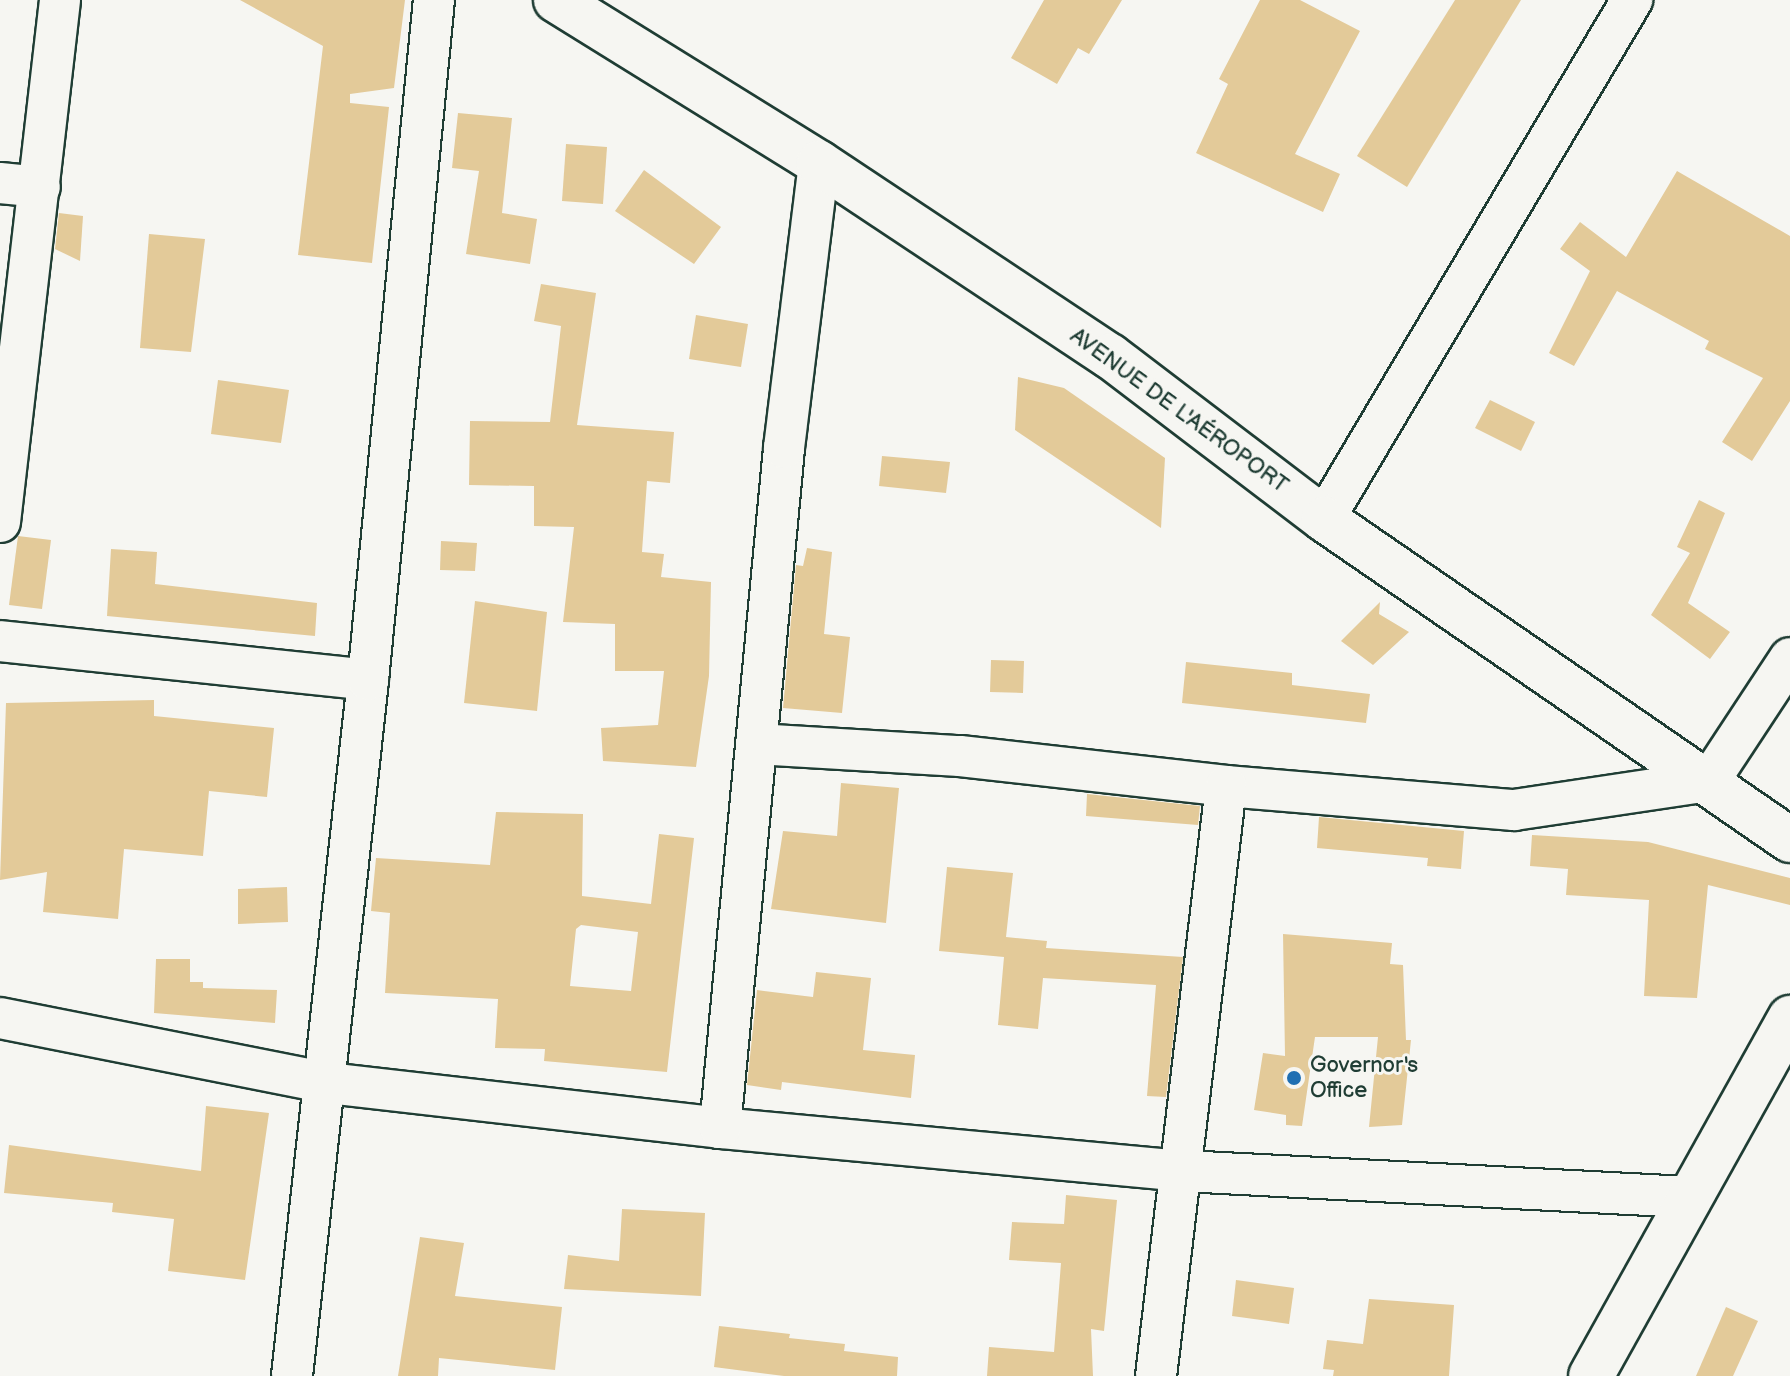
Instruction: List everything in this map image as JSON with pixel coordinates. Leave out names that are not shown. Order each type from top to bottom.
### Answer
[{"type":"main road","name":"AVENUE DE L'AÉROPORT","points":[[556,0],[819,163],[1110,356],[1324,519],[1709,781],[1790,840]]},
{"type":"main road","points":[[1591,1376],[1687,1197],[1790,1018]]},
{"type":"street","points":[[0,522],[60,0]]},
{"type":"street","points":[[292,1376],[327,1083],[434,0]]},
{"type":"street","points":[[1324,519],[1632,0]]},
{"type":"street","points":[[720,1128],[784,448],[819,163]]},
{"type":"street","points":[[0,183],[40,187]]},
{"type":"street","points":[[0,641],[368,680]]},
{"type":"street","points":[[756,744],[960,756],[1226,786],[1514,810],[1709,781],[1790,658]]},
{"type":"street","points":[[1156,1376],[1183,1171],[1226,786]]},
{"type":"street","points":[[0,1018],[327,1083],[720,1128],[1183,1171],[1687,1197]]},
{"type":"building","points":[[240,0],[405,0],[394,88],[350,94],[350,103],[389,107],[372,263],[298,255],[323,46]]},
{"type":"building","points":[[1044,0],[1122,0],[1089,54],[1078,48],[1057,84],[1011,58]]},
{"type":"building","points":[[1260,0],[1300,0],[1360,31],[1295,154],[1340,174],[1323,212],[1196,153],[1228,84],[1219,79]]},
{"type":"building","points":[[1455,0],[1521,0],[1407,187],[1357,156]]},
{"type":"building","points":[[458,113],[512,118],[502,213],[537,219],[530,264],[466,254],[479,171],[452,168]]},
{"type":"building","points":[[566,144],[607,147],[603,204],[562,201]]},
{"type":"building","points":[[644,170],[721,227],[694,264],[615,211]]},
{"type":"building","points":[[1677,171],[1790,236],[1790,401],[1752,461],[1722,442],[1763,378],[1705,349],[1709,341],[1617,291],[1574,366],[1549,353],[1590,271],[1560,249],[1580,222],[1626,257]]},
{"type":"building","points":[[59,213],[83,216],[80,261],[55,249]]},
{"type":"building","points":[[149,234],[205,239],[191,352],[140,348]]},
{"type":"building","points":[[541,284],[596,293],[577,425],[674,432],[670,483],[647,481],[642,552],[664,554],[661,577],[711,582],[709,676],[696,767],[603,761],[601,728],[658,725],[664,671],[615,671],[615,624],[563,622],[574,527],[534,526],[534,486],[469,485],[470,421],[550,422],[561,326],[534,321]]},
{"type":"building","points":[[696,315],[748,324],[741,367],[689,359]]},
{"type":"building","points":[[1018,377],[1064,388],[1165,458],[1161,528],[1015,430]]},
{"type":"building","points":[[218,380],[289,390],[281,443],[211,434]]},
{"type":"building","points":[[1490,400],[1535,422],[1521,451],[1475,428]]},
{"type":"building","points":[[882,456],[950,462],[946,493],[879,486]]},
{"type":"building","points":[[1699,500],[1725,513],[1688,603],[1730,632],[1710,659],[1651,615],[1690,553],[1677,547]]},
{"type":"building","points":[[18,536],[51,540],[42,609],[9,605]]},
{"type":"building","points":[[441,541],[477,543],[475,571],[440,570]]},
{"type":"building","points":[[807,548],[832,552],[824,634],[850,637],[842,713],[783,708],[796,565],[803,566]]},
{"type":"building","points":[[111,549],[157,552],[155,584],[317,603],[315,636],[107,616]]},
{"type":"building","points":[[475,601],[547,612],[537,711],[464,703]]},
{"type":"building","points":[[1380,602],[1379,614],[1409,632],[1373,665],[1341,641]]},
{"type":"building","points":[[991,660],[1024,661],[1023,693],[990,692]]},
{"type":"building","points":[[1186,662],[1292,673],[1292,685],[1370,694],[1366,723],[1182,703]]},
{"type":"building","points":[[154,700],[154,716],[274,728],[267,797],[209,791],[203,856],[124,849],[118,919],[43,912],[47,872],[0,880],[6,703]]},
{"type":"building","points":[[841,783],[899,788],[886,923],[771,909],[783,831],[837,836]]},
{"type":"building","points":[[1087,794],[1200,806],[1198,825],[1086,816]]},
{"type":"building","points":[[496,812],[583,814],[582,896],[651,904],[659,834],[694,838],[667,1072],[544,1061],[545,1049],[495,1048],[498,999],[385,993],[390,913],[371,911],[376,858],[490,865]],"holes":[[[581,925],[638,932],[631,991],[570,986],[576,929]]]},
{"type":"building","points":[[1319,817],[1464,831],[1461,869],[1427,866],[1428,858],[1317,848]]},
{"type":"building","points":[[1532,835],[1648,842],[1790,878],[1790,905],[1708,885],[1697,998],[1644,996],[1649,900],[1566,895],[1568,869],[1530,866]]},
{"type":"building","points":[[947,867],[1013,873],[1006,937],[1047,941],[1046,948],[1183,957],[1166,1097],[1147,1096],[1156,985],[1043,978],[1038,1029],[998,1025],[1004,957],[939,951]]},
{"type":"building","points":[[287,887],[288,922],[238,924],[238,889]]},
{"type":"building","points":[[1283,934],[1392,943],[1390,964],[1403,965],[1406,1040],[1411,1040],[1402,1125],[1369,1127],[1378,1037],[1315,1037],[1302,1126],[1286,1125],[1286,1115],[1254,1110],[1263,1053],[1285,1056]]},
{"type":"building","points":[[156,959],[190,959],[190,982],[203,982],[203,988],[277,990],[275,1023],[154,1013]]},
{"type":"building","points":[[816,972],[871,978],[863,1050],[915,1055],[911,1098],[782,1082],[781,1090],[747,1085],[757,990],[813,997]]},
{"type":"building","points":[[206,1106],[269,1113],[245,1280],[168,1271],[174,1219],[112,1212],[113,1203],[4,1193],[9,1145],[201,1171]]},
{"type":"building","points":[[1066,1195],[1117,1200],[1104,1331],[1091,1329],[1093,1376],[987,1376],[989,1347],[1054,1352],[1061,1263],[1009,1260],[1012,1222],[1064,1224]]},
{"type":"building","points":[[622,1209],[705,1213],[701,1296],[564,1289],[568,1255],[619,1261]]},
{"type":"building","points":[[420,1237],[464,1243],[455,1296],[562,1307],[555,1370],[439,1358],[438,1376],[398,1376]]},
{"type":"building","points":[[1236,1280],[1294,1288],[1289,1324],[1232,1316]]},
{"type":"building","points":[[1369,1299],[1454,1305],[1449,1376],[1333,1376],[1334,1370],[1323,1369],[1327,1340],[1363,1344]]},
{"type":"building","points":[[1726,1307],[1758,1321],[1733,1376],[1696,1376]]},
{"type":"building","points":[[719,1326],[790,1334],[789,1338],[845,1344],[844,1351],[898,1357],[897,1376],[784,1376],[714,1367]]},
{"type":"place","name":"Governor's Office","points":[[1294,1078]]}]
